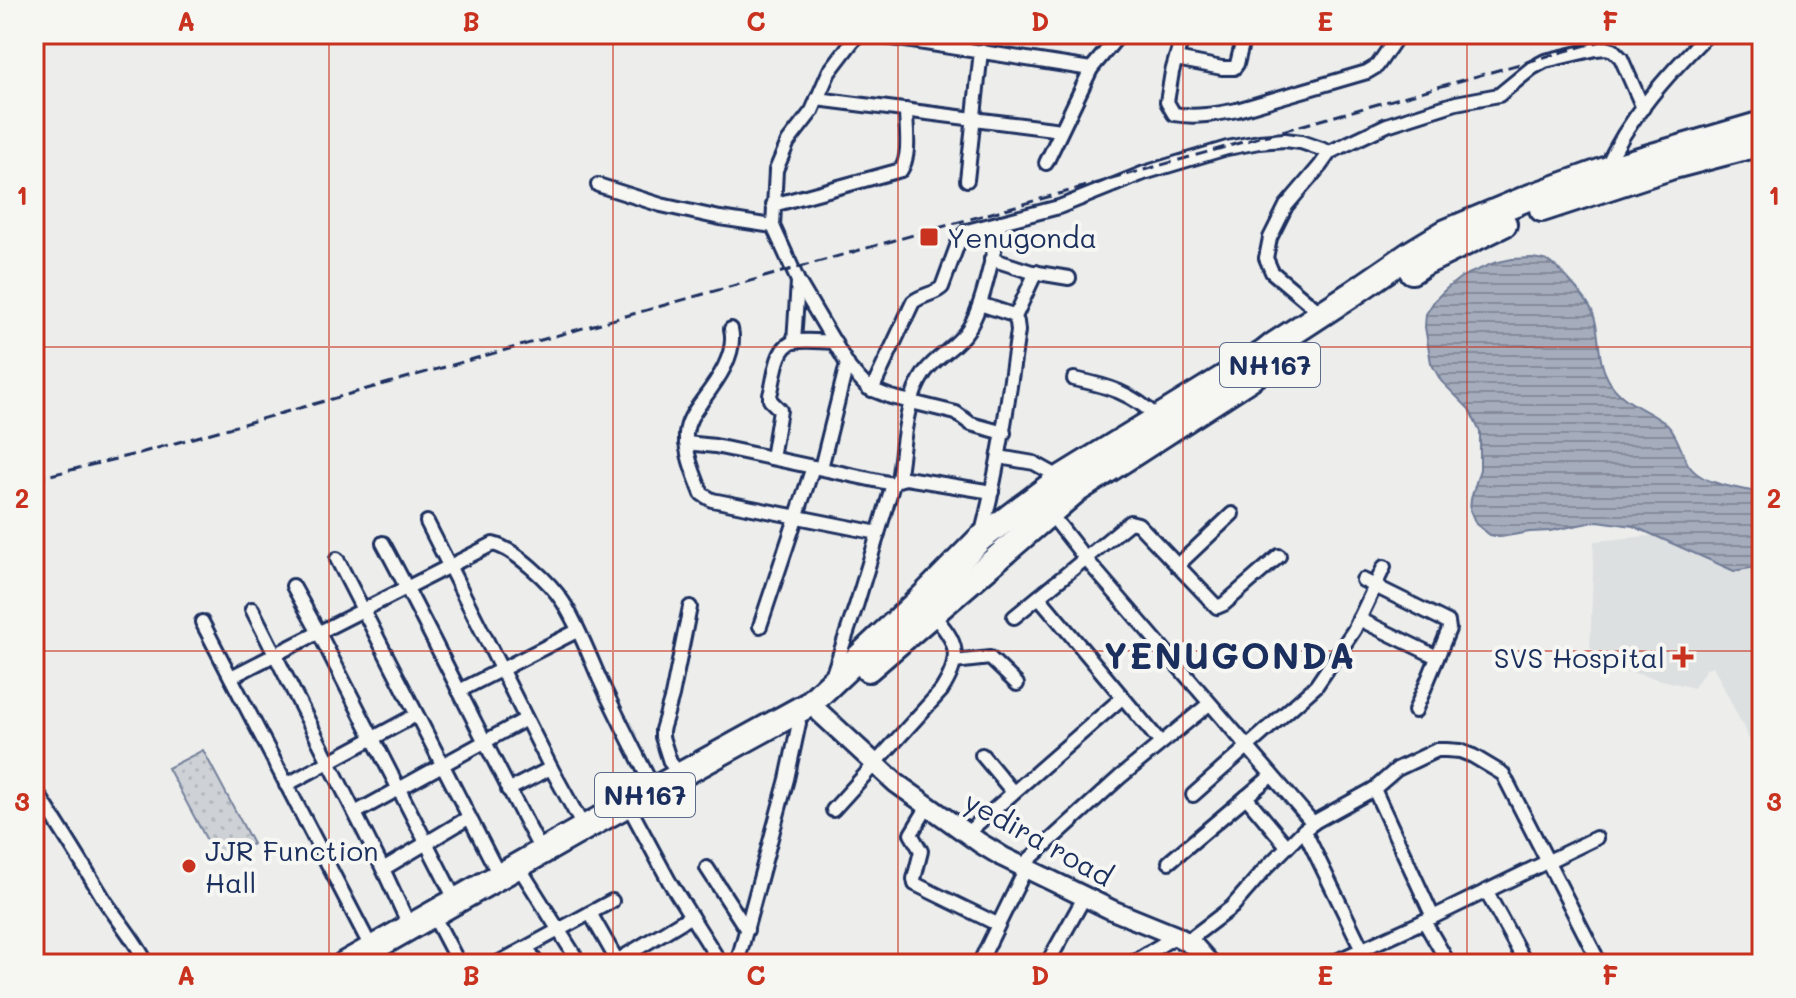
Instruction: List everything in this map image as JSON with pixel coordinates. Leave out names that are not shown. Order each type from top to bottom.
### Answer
[{"type":"highway","name":"NH167","points":[[371,957],[410,927],[808,705],[980,539],[1061,478],[1264,353],[1446,232],[1605,170],[1762,124]]},
{"type":"highway","name":"NH167","points":[[345,964],[371,957],[439,926],[633,814],[753,752],[808,716],[1087,483],[1228,394],[1424,263],[1520,217],[1670,167],[1762,143]]},
{"type":"main road","name":"yedira road","points":[[808,716],[980,843],[1112,910],[1181,939],[1203,954],[1210,964]]},
{"type":"street","points":[[858,34],[829,72],[812,111],[788,142],[776,170],[773,226],[798,281],[847,364],[868,388],[956,413],[971,424],[1004,433]]},
{"type":"street","points":[[867,34],[1091,69]]},
{"type":"street","points":[[1046,163],[1091,69],[1120,34]]},
{"type":"street","points":[[1388,50],[1389,34]]},
{"type":"street","points":[[1178,35],[1167,102],[1174,114],[1198,115],[1237,110],[1367,72],[1377,66],[1399,34]]},
{"type":"street","points":[[1605,170],[1614,150],[1661,83],[1708,34]]},
{"type":"street","points":[[1176,59],[1234,68],[1244,36]]},
{"type":"street","points":[[1322,314],[1272,272],[1266,258],[1270,238],[1286,206],[1330,152],[1387,125],[1456,103],[1499,95],[1545,61],[1596,49],[1613,50],[1621,58],[1643,108]]},
{"type":"street","points":[[967,180],[981,51]]},
{"type":"street","points":[[817,99],[1061,130]]},
{"type":"street","points":[[773,205],[901,170],[907,153],[906,110]]},
{"type":"street","points":[[872,390],[913,302],[942,287],[961,235],[967,231],[1059,207],[1144,173],[1227,148],[1285,140],[1330,152]]},
{"type":"street","points":[[598,185],[661,205],[773,226]]},
{"type":"street","points":[[830,685],[896,482],[911,402],[928,369],[970,328],[980,304],[1001,222]]},
{"type":"street","points":[[991,259],[1069,278]]},
{"type":"street","points":[[980,539],[1004,433],[1018,331],[1015,317],[1036,272]]},
{"type":"street","points":[[794,342],[798,281]]},
{"type":"street","points":[[980,304],[1015,317]]},
{"type":"street","points":[[731,329],[732,350],[689,418],[686,433],[686,443],[702,494],[712,500],[878,533]]},
{"type":"street","points":[[772,458],[780,410],[770,400],[770,395],[781,353],[785,346],[794,342],[835,342]]},
{"type":"street","points":[[760,626],[795,517],[817,468],[847,364]]},
{"type":"street","points":[[1074,379],[1125,393],[1158,418]]},
{"type":"street","points":[[686,443],[896,482],[906,478],[992,492]]},
{"type":"street","points":[[999,457],[1034,463],[1061,478]]},
{"type":"street","points":[[1049,512],[1271,776],[1308,826],[1362,949]]},
{"type":"street","points":[[1177,566],[1232,514]]},
{"type":"street","points":[[427,522],[584,828]]},
{"type":"street","points":[[1014,617],[1126,524],[1134,522],[1213,605],[1219,607],[1279,556]]},
{"type":"street","points":[[383,543],[542,852]]},
{"type":"street","points":[[231,677],[493,544],[501,546],[547,580],[564,603],[654,790]]},
{"type":"street","points":[[337,559],[500,877]]},
{"type":"street","points":[[1193,795],[1316,686],[1359,619],[1369,583],[1384,567]]},
{"type":"street","points":[[1369,583],[1448,622],[1449,629],[1415,711]]},
{"type":"street","points":[[293,586],[456,901]]},
{"type":"street","points":[[1039,597],[1161,743]]},
{"type":"street","points":[[680,775],[670,762],[662,730],[690,607]]},
{"type":"street","points":[[252,609],[410,927]]},
{"type":"street","points":[[833,810],[941,691],[951,675],[953,643],[949,632],[932,614]]},
{"type":"street","points":[[1359,619],[1437,657]]},
{"type":"street","points":[[202,622],[371,957]]},
{"type":"street","points":[[459,691],[577,631]]},
{"type":"street","points":[[954,662],[990,658],[1017,684]]},
{"type":"street","points":[[967,833],[1123,697]]},
{"type":"street","points":[[979,964],[1024,867],[1120,777],[1209,704]]},
{"type":"street","points":[[286,785],[416,715]]},
{"type":"street","points":[[737,964],[787,779],[808,716]]},
{"type":"street","points":[[355,813],[526,719]]},
{"type":"street","points":[[1130,964],[1181,939],[1232,907],[1308,826],[1374,789],[1397,769],[1437,750],[1460,751],[1503,774],[1600,964]]},
{"type":"street","points":[[982,755],[1012,791]]},
{"type":"street","points":[[508,790],[551,768]]},
{"type":"street","points":[[1169,862],[1271,776]]},
{"type":"street","points":[[34,788],[147,964]]},
{"type":"street","points":[[1374,789],[1449,964]]},
{"type":"street","points":[[1246,797],[1287,846]]},
{"type":"street","points":[[928,806],[911,834],[921,848],[915,884],[997,924]]},
{"type":"street","points":[[633,814],[669,881],[721,964]]},
{"type":"street","points":[[383,869],[468,818]]},
{"type":"street","points":[[1330,964],[1596,838]]},
{"type":"street","points":[[707,868],[747,930]]},
{"type":"street","points":[[524,875],[580,964]]},
{"type":"street","points":[[1486,891],[1526,964]]},
{"type":"street","points":[[1047,964],[1085,896]]},
{"type":"street","points":[[496,964],[512,960],[527,948],[612,901]]},
{"type":"street","points":[[590,913],[616,963],[691,916]]},
{"type":"street","points":[[439,926],[459,964]]},
{"type":"street","points":[[527,948],[537,964]]},
{"type":"shaded area","name":"SVS Hospital","points":[[1658,535],[1734,571],[1762,566],[1762,765],[1713,666],[1706,669],[1694,688],[1625,671],[1590,648],[1594,541]]},
{"type":"shaded area","points":[[203,750],[253,844],[218,861],[168,768]]},
{"type":"water","points":[[1532,258],[1554,265],[1580,293],[1593,313],[1604,371],[1613,387],[1669,427],[1691,468],[1719,484],[1762,493],[1762,566],[1734,571],[1633,526],[1598,521],[1501,537],[1490,535],[1476,524],[1470,510],[1480,469],[1480,432],[1469,409],[1441,381],[1431,363],[1426,314],[1435,300],[1461,277],[1494,263]]},
{"type":"railway","points":[[34,479],[140,453],[1626,34]]},
{"type":"place","name":"Yenugonda","points":[[929,237]]},
{"type":"place","name":"SVS Hospital","points":[[1683,657]]},
{"type":"place","name":"JJR Function Hall","points":[[189,866]]},
{"type":"district","name":"YENUGONDA","points":[[1230,654]]}]
